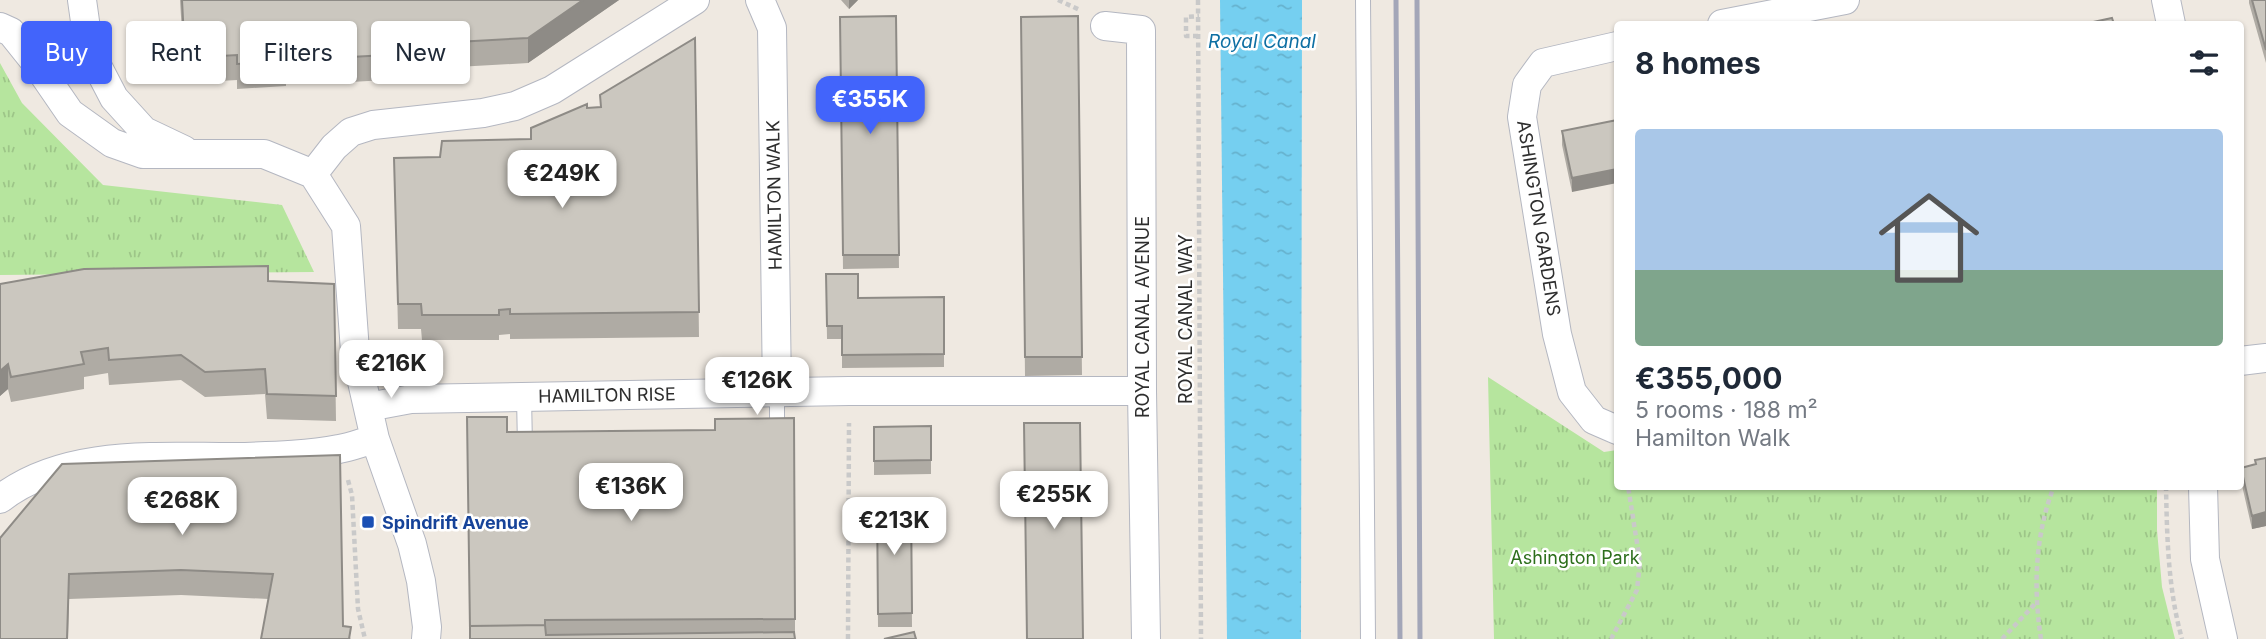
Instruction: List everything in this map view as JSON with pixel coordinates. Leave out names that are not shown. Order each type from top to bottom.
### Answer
[{"type":"street","points":[[82,0],[89,50],[114,98],[144,131],[196,155]]},
{"type":"street","points":[[313,174],[334,147],[351,132],[373,125],[483,113],[515,106],[552,90],[695,0]]},
{"type":"street","name":"HAMILTON WALK","points":[[760,0],[772,28],[777,392]]},
{"type":"street","points":[[1737,21],[1845,0]]},
{"type":"street","points":[[2166,0],[2170,21]]},
{"type":"street","name":"ROYAL CANAL AVENUE","points":[[1105,26],[1141,30],[1146,639]]},
{"type":"street","points":[[0,27],[11,32],[70,113],[112,143],[143,154],[264,155],[313,174],[346,226],[355,351],[375,439],[412,544],[421,581],[426,639]]},
{"type":"street","name":"ASHINGTON GARDENS","points":[[1614,47],[1543,63],[1527,85],[1522,117],[1557,334],[1572,392],[1594,419],[1614,429]]},
{"type":"street","points":[[2244,361],[2266,358]]},
{"type":"street","name":"HAMILTON RISE","points":[[368,407],[411,399],[849,391],[1142,391]]},
{"type":"street","points":[[0,499],[52,471],[101,461],[169,457],[246,457],[340,449],[375,439]]},
{"type":"street","points":[[2203,490],[2205,559],[2222,639]]},
{"type":"lane","points":[[1363,0],[1368,639]]},
{"type":"lane","points":[[777,392],[777,436]]},
{"type":"lane","points":[[524,397],[525,446]]},
{"type":"path","name":"ROYAL CANAL WAY","points":[[1198,0],[1201,639]]},
{"type":"path","points":[[1198,36],[1186,36],[1186,17],[1199,16]]},
{"type":"path","points":[[848,639],[849,391]]},
{"type":"path","points":[[340,449],[352,495],[358,609],[365,639]]},
{"type":"path","points":[[1611,639],[1637,590],[1640,562],[1629,490]]},
{"type":"path","points":[[2041,639],[2035,603],[2037,560],[2044,513],[2053,490]]},
{"type":"path","points":[[2002,639],[2035,603]]},
{"type":"green space","points":[[0,63],[22,103],[103,185],[282,205],[314,272],[0,275]]},
{"type":"green space","name":"Ashington Park","points":[[1488,377],[1604,452],[1614,450],[1614,490],[2157,490],[2162,587],[2175,639],[1494,639]]},
{"type":"water","name":"Royal Canal","points":[[1220,0],[1302,0],[1301,639],[1227,639]]},
{"type":"building","points":[[182,0],[583,0],[528,38],[470,41],[470,21],[371,21],[371,56],[357,57],[357,21],[240,21],[240,64],[237,64],[237,55],[226,56],[226,21],[183,21]]},
{"type":"building","points":[[2252,0],[2266,0],[2266,50]]},
{"type":"building","points":[[896,16],[899,255],[843,255],[840,17]]},
{"type":"building","points":[[1078,16],[1082,357],[1025,357],[1021,17]]},
{"type":"building","points":[[695,38],[699,312],[510,314],[510,309],[499,310],[499,315],[422,315],[421,304],[398,304],[394,158],[440,157],[442,141],[531,139],[531,128],[587,104],[587,108],[601,107],[600,95]]},
{"type":"building","points":[[1614,121],[1614,170],[1572,178],[1562,131]]},
{"type":"building","points":[[268,266],[268,281],[334,284],[336,396],[267,394],[265,369],[205,372],[181,355],[109,360],[108,348],[81,352],[84,364],[11,377],[8,364],[0,371],[0,284],[84,269]]},
{"type":"building","points":[[826,274],[858,274],[858,298],[944,297],[944,354],[842,355],[842,326],[827,326]]},
{"type":"building","points":[[467,417],[507,417],[507,432],[715,430],[715,419],[794,418],[795,619],[545,620],[545,625],[470,626],[470,629]]},
{"type":"building","points":[[1024,423],[1080,423],[1083,639],[1027,639]]},
{"type":"building","points":[[931,426],[931,460],[874,461],[874,427]]},
{"type":"building","points":[[340,455],[343,626],[351,627],[349,639],[261,639],[273,574],[181,570],[69,574],[67,639],[0,639],[0,538],[62,464]]},
{"type":"building","points":[[2266,458],[2266,512],[2252,516],[2244,481],[2244,467],[2256,464],[2255,460]]},
{"type":"building","points":[[877,500],[911,500],[912,613],[878,614]]},
{"type":"building","points":[[545,625],[546,635],[794,632],[795,639],[470,639],[470,626]]},
{"type":"building","points":[[914,632],[916,639],[884,639]]},
{"type":"railway","points":[[1396,0],[1400,639]]},
{"type":"railway","points":[[1417,0],[1420,639]]},
{"type":"place","name":"Spindrift Avenue","points":[[368,522]]}]
